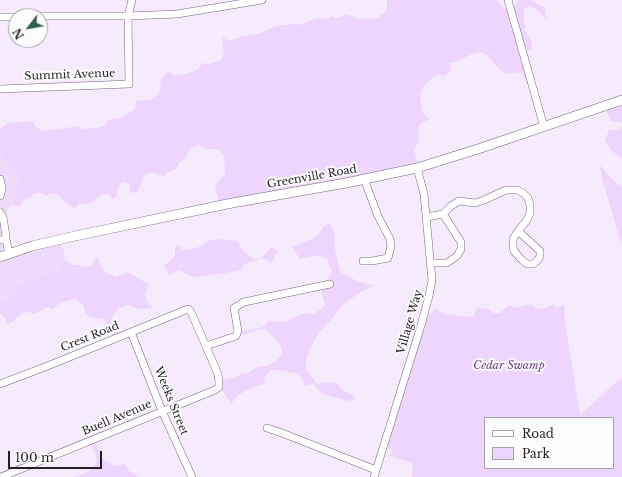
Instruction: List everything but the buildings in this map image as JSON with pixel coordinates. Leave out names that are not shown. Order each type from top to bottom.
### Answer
[{"type":"main road","name":"Greenville Road","points":[[4,256],[32,246],[75,236],[232,203],[417,168],[622,100]]},
{"type":"street","name":"Summit Avenue","points":[[0,89],[129,84],[128,16],[132,0]]},
{"type":"street","points":[[48,16],[128,16],[177,14],[262,0]]},
{"type":"street","points":[[508,0],[544,126]]},
{"type":"street","name":"Village Way","points":[[375,473],[429,296],[432,280],[424,194],[417,168]]},
{"type":"street","points":[[0,179],[2,189],[0,196]]},
{"type":"street","points":[[364,179],[378,216],[390,239],[391,246],[388,258],[372,262],[364,261]]},
{"type":"street","points":[[427,217],[443,214],[459,201],[475,203],[506,190],[517,190],[528,198],[530,213],[527,220],[518,231],[513,239],[514,251],[527,264],[533,264],[538,260],[540,251],[518,231]]},
{"type":"street","points":[[0,212],[3,217],[6,236],[3,239],[4,256]]},
{"type":"street","points":[[431,263],[447,263],[458,256],[461,249],[461,242],[443,214]]},
{"type":"street","points":[[206,346],[236,336],[238,331],[234,308],[244,302],[330,284]]},
{"type":"street","name":"Crest Road","points":[[0,384],[188,309],[191,312],[206,346]]},
{"type":"street","name":"Weeks Street","points":[[131,332],[162,411],[192,477]]},
{"type":"street","name":"Buell Avenue","points":[[1,477],[93,441],[215,390],[219,386],[218,374],[206,346]]},
{"type":"street","points":[[267,428],[375,473]]},
{"type":"shaded area","points":[[0,152],[17,174],[18,182],[13,200],[15,205],[10,207],[4,216],[7,235],[12,248],[15,250],[60,240],[65,255],[60,269],[25,281],[15,293],[0,303]]},
{"type":"green space","points":[[387,0],[496,0],[502,7],[509,11],[513,9],[519,0],[531,0],[545,8],[547,19],[535,8],[529,6],[525,8],[523,12],[525,24],[524,30],[531,40],[532,48],[524,53],[522,57],[522,63],[528,85],[522,74],[515,72],[509,74],[504,73],[488,56],[481,52],[448,63],[451,65],[451,71],[444,76],[437,75],[424,85],[422,89],[420,96],[422,110],[426,117],[430,119],[421,123],[418,128],[419,141],[414,150],[418,164],[219,205],[215,185],[225,174],[224,155],[217,149],[206,149],[199,145],[193,147],[189,151],[185,159],[179,163],[176,169],[164,176],[153,173],[146,174],[143,177],[140,187],[136,193],[130,192],[130,186],[127,182],[122,182],[118,187],[116,197],[113,199],[108,194],[101,194],[91,203],[79,204],[74,209],[63,201],[60,196],[53,193],[46,196],[42,193],[36,193],[23,201],[21,205],[15,206],[13,200],[18,182],[17,174],[0,152],[0,128],[8,123],[33,121],[37,128],[44,131],[80,126],[82,129],[97,128],[105,125],[108,120],[121,118],[135,109],[136,101],[150,100],[158,94],[161,90],[160,81],[168,71],[174,76],[182,75],[197,70],[203,63],[210,64],[221,60],[224,54],[222,43],[223,37],[228,41],[242,36],[259,34],[275,26],[294,24],[299,25],[317,18],[325,19],[332,16],[338,18],[347,14],[358,19],[377,18],[387,9]]},
{"type":"green space","points":[[622,99],[622,124],[620,122],[610,121],[605,106]]},
{"type":"green space","points":[[622,125],[622,159],[612,151],[605,140],[609,130],[617,130],[621,128]]},
{"type":"green space","points":[[600,165],[622,188],[622,247],[602,178]]},
{"type":"green space","points":[[330,223],[335,237],[334,245],[340,272],[357,281],[374,286],[362,291],[342,305],[330,321],[319,332],[308,353],[306,369],[317,384],[326,382],[337,383],[341,389],[355,396],[355,400],[350,401],[325,395],[317,389],[314,383],[305,386],[303,379],[295,373],[271,370],[265,377],[264,384],[255,386],[238,395],[231,404],[218,381],[238,376],[243,373],[248,373],[259,366],[267,366],[281,356],[282,349],[266,329],[259,329],[244,335],[239,332],[263,327],[269,321],[285,322],[301,314],[315,313],[325,306],[321,288],[325,285],[332,271],[327,259],[320,255],[300,259],[292,247],[312,239],[319,234],[323,227]]},
{"type":"green space","points":[[218,239],[237,241],[243,251],[253,259],[262,258],[270,248],[274,248],[278,252],[271,263],[266,259],[260,259],[244,264],[241,270],[192,277],[179,270],[169,275],[164,266],[175,256],[175,248],[178,244],[183,250],[187,250],[203,246],[210,240]]},
{"type":"green space","points":[[96,257],[99,257],[99,263],[104,271],[115,277],[128,272],[149,285],[145,293],[146,299],[153,308],[140,309],[128,305],[119,308],[112,317],[120,337],[113,339],[105,319],[90,317],[85,313],[83,305],[75,299],[61,302],[53,309],[47,307],[35,314],[30,312],[23,313],[7,325],[6,319],[0,313],[0,303],[15,293],[14,289],[25,281],[60,269],[64,259],[71,265],[86,267],[92,265]]},
{"type":"green space","name":"Cedar Swamp","points":[[531,304],[538,309],[546,308],[555,304],[555,308],[564,305],[565,323],[580,415],[622,377],[622,477],[412,477],[412,463],[390,456],[392,450],[385,447],[426,312],[432,314],[434,308],[445,315],[451,314],[473,317],[476,309],[479,308],[488,309],[493,313],[500,313],[509,305],[516,308]]},
{"type":"green space","points":[[94,441],[104,460],[115,466],[125,464],[130,472],[139,477],[73,477],[94,468],[97,461],[90,442]]}]
